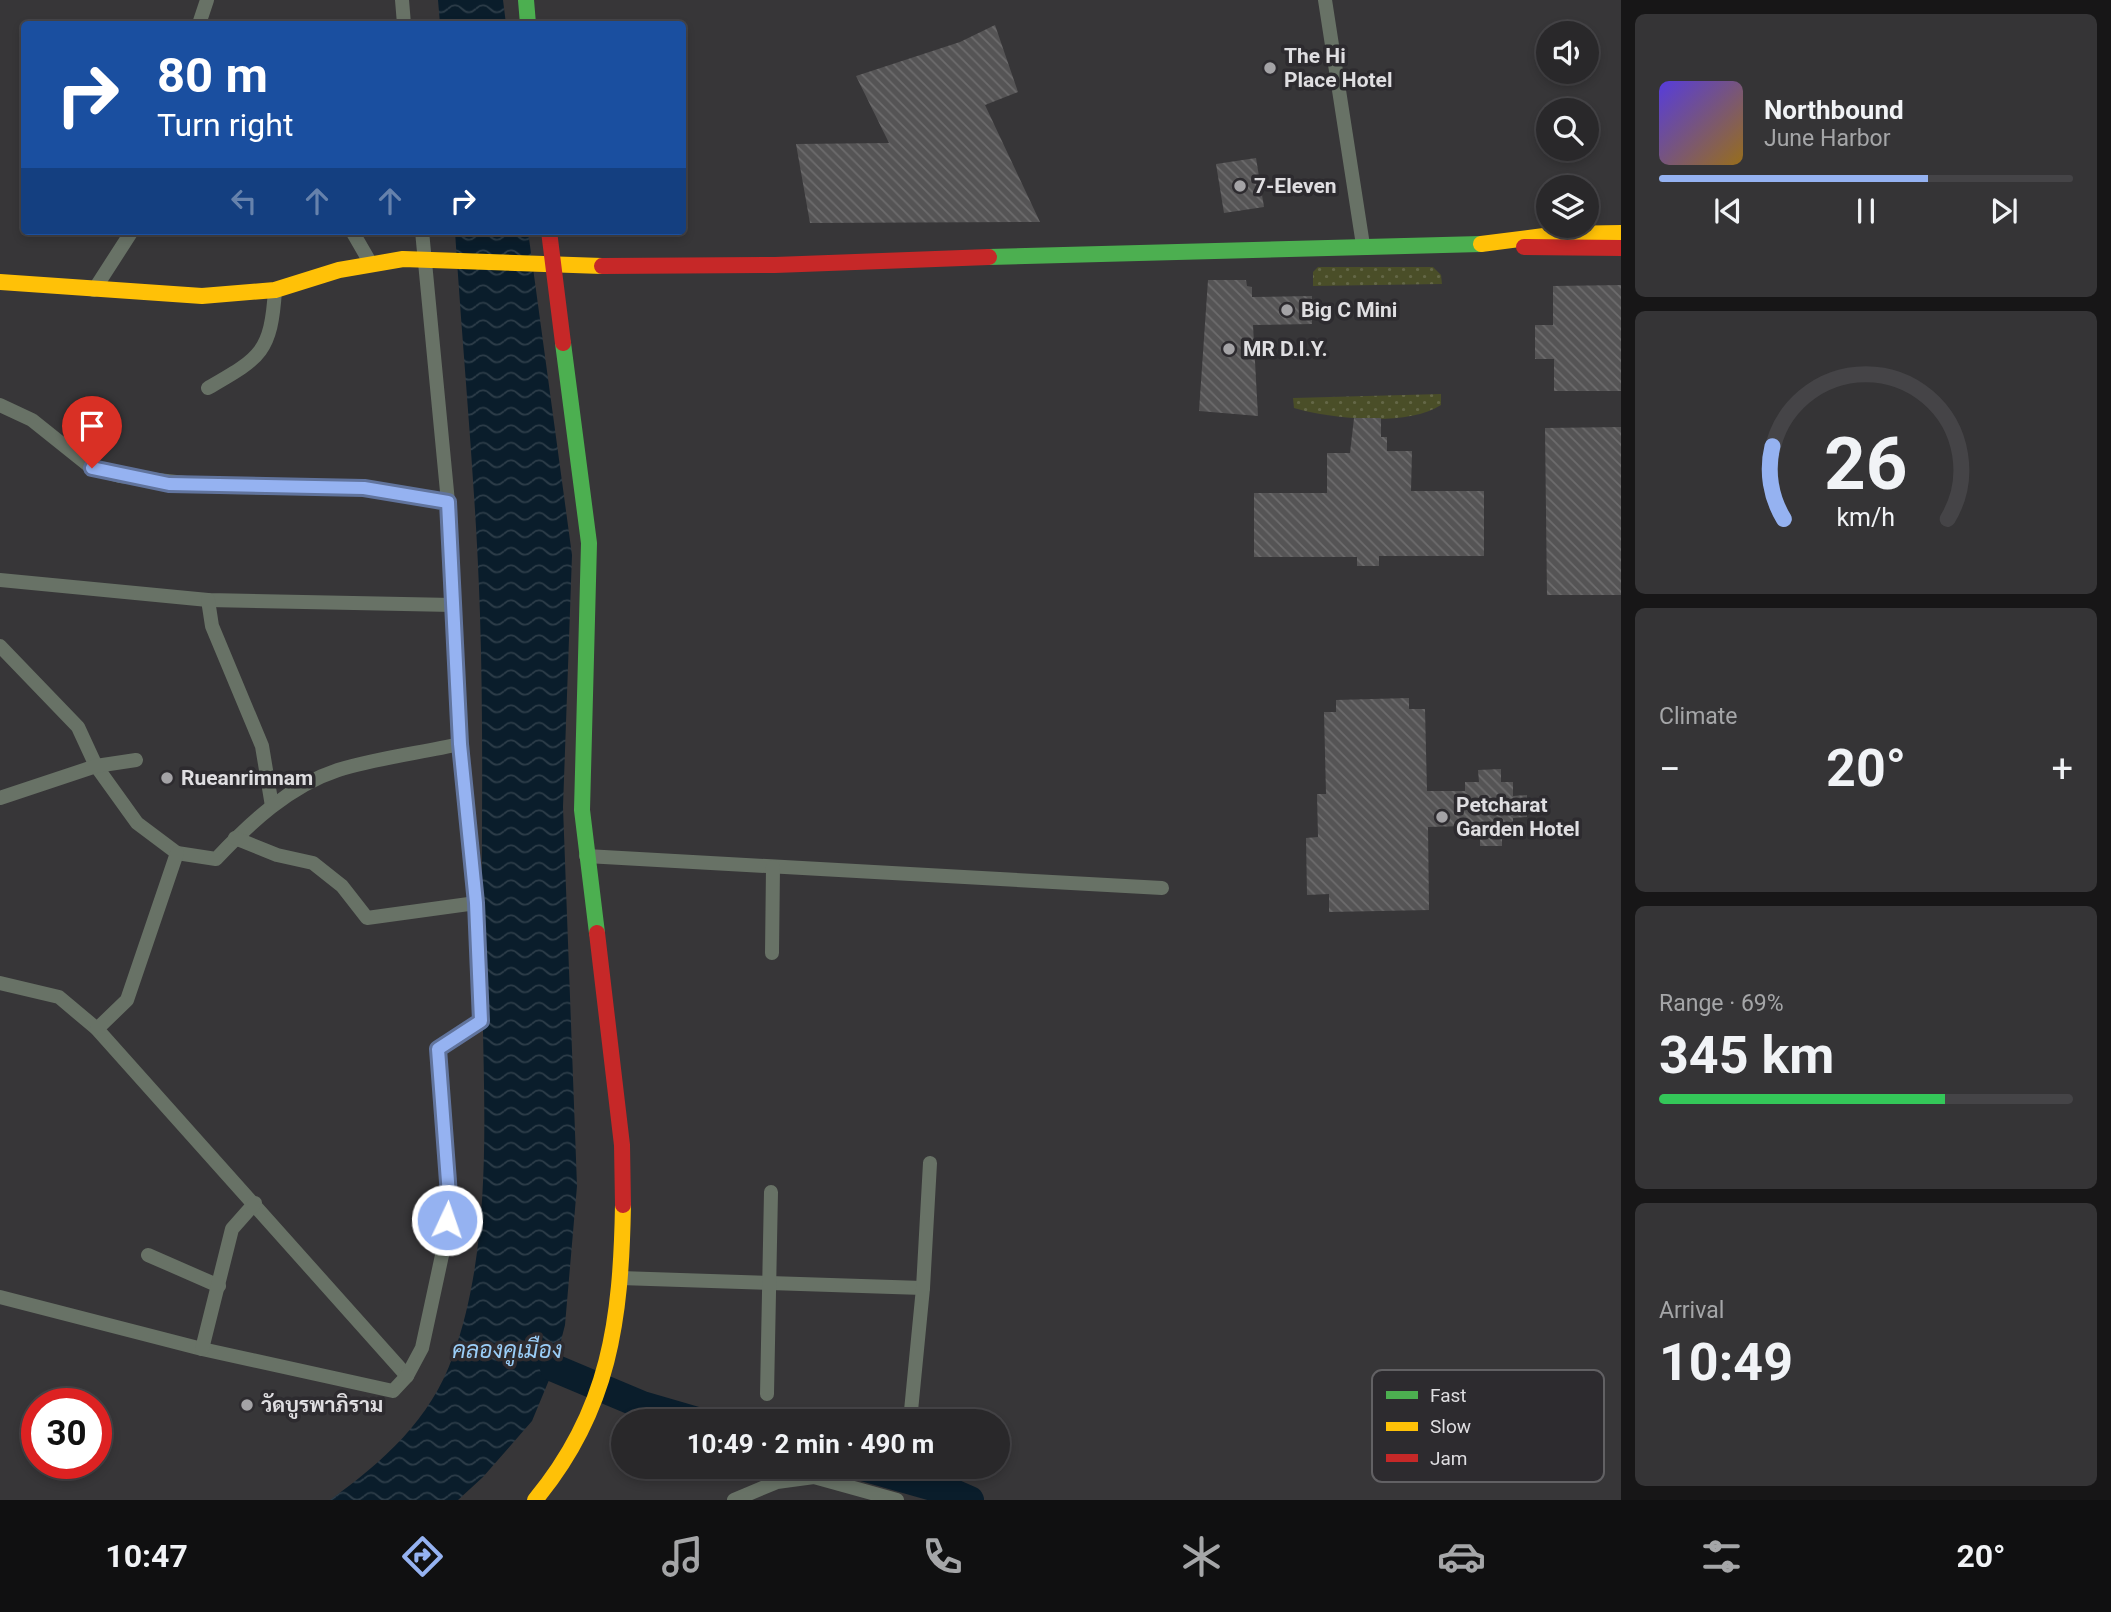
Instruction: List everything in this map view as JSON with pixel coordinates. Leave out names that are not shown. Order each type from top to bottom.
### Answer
[{"type":"street","points":[[200,21],[207,0]]},
{"type":"street","points":[[402,0],[404,21]]},
{"type":"street","points":[[526,0],[528,21]]},
{"type":"street","points":[[1325,0],[1363,245]]},
{"type":"street","points":[[1481,244],[1559,234],[1621,233]]},
{"type":"street","points":[[94,290],[129,235]]},
{"type":"street","points":[[354,235],[371,264]]},
{"type":"street","points":[[0,1297],[202,1349],[393,1391],[407,1376],[422,1348],[444,1246],[449,1195],[438,1049],[481,1021],[476,903],[460,744],[448,502],[422,235]]},
{"type":"street","points":[[535,1500],[544,1491],[585,1428],[607,1363],[620,1278],[624,1195],[622,1145],[582,810],[589,543],[547,266],[549,235]]},
{"type":"street","points":[[0,282],[202,296],[275,290],[371,264],[425,259],[547,266],[775,265],[1363,245],[1481,244],[1560,250],[1621,248]]},
{"type":"street","points":[[208,388],[252,363],[268,337],[273,320],[275,290]]},
{"type":"street","points":[[0,405],[32,420],[92,468],[120,476],[223,487],[364,488],[448,502]]},
{"type":"street","points":[[0,580],[208,600],[453,605]]},
{"type":"street","points":[[208,600],[212,626],[262,746],[272,806]]},
{"type":"street","points":[[0,646],[78,727],[96,766],[137,823],[177,853],[216,859],[235,838],[272,806],[336,771],[460,744]]},
{"type":"street","points":[[0,798],[96,766],[136,760]]},
{"type":"street","points":[[235,838],[277,855],[313,863],[342,886],[367,918],[476,903]]},
{"type":"street","points":[[97,1029],[127,1000],[177,853]]},
{"type":"street","points":[[586,856],[1162,888]]},
{"type":"street","points":[[772,953],[773,867]]},
{"type":"street","points":[[0,983],[59,997],[97,1029],[407,1376]]},
{"type":"street","points":[[911,1409],[923,1288],[930,1163]]},
{"type":"street","points":[[767,1394],[771,1192]]},
{"type":"street","points":[[202,1349],[232,1229],[255,1203]]},
{"type":"street","points":[[148,1255],[219,1286]]},
{"type":"street","points":[[620,1278],[923,1288]]},
{"type":"street","points":[[734,1500],[777,1482],[814,1477],[897,1500]]},
{"type":"green space","points":[[1318,267],[1433,267],[1441,275],[1442,284],[1313,286],[1313,272]]},
{"type":"green space","points":[[1441,394],[1441,405],[1427,412],[1374,419],[1305,411],[1294,408],[1293,398]]},
{"type":"water","points":[[438,0],[503,0],[506,21],[440,21]]},
{"type":"water","name":"คลองคูเมือง","points":[[455,235],[529,235],[572,555],[563,807],[577,1186],[565,1325],[554,1368],[532,1421],[483,1477],[458,1500],[330,1500],[386,1454],[432,1400],[453,1356],[466,1311],[475,1264],[484,1167],[481,660],[476,519]]},
{"type":"building","points":[[995,25],[1018,92],[985,105],[1040,222],[810,223],[796,144],[889,143],[856,76],[960,42]]},
{"type":"building","name":"7-Eleven","points":[[1256,158],[1264,207],[1224,213],[1216,164]]},
{"type":"building","name":"MR D.I.Y.","points":[[1208,280],[1246,280],[1247,286],[1252,287],[1252,297],[1312,296],[1312,324],[1253,325],[1258,416],[1199,411]]},
{"type":"building","points":[[1621,285],[1621,391],[1554,391],[1554,359],[1535,359],[1535,325],[1553,325],[1553,286]]},
{"type":"building","points":[[1354,418],[1381,418],[1381,437],[1387,437],[1387,451],[1412,451],[1411,491],[1484,491],[1484,556],[1379,556],[1379,566],[1357,566],[1357,557],[1254,557],[1254,493],[1327,493],[1327,453],[1350,453]]},
{"type":"building","points":[[1621,427],[1621,595],[1547,595],[1545,428]]},
{"type":"building","points":[[1409,698],[1409,709],[1425,709],[1427,791],[1465,791],[1465,782],[1479,782],[1478,770],[1501,769],[1501,782],[1513,782],[1513,796],[1527,795],[1527,817],[1513,818],[1513,832],[1502,832],[1502,846],[1480,846],[1480,832],[1466,832],[1466,826],[1428,827],[1429,910],[1329,912],[1329,894],[1307,895],[1306,838],[1318,837],[1317,794],[1326,794],[1324,712],[1336,712],[1336,700]]},
{"type":"waterway","points":[[554,1368],[656,1409]]},
{"type":"waterway","points":[[905,1479],[970,1500]]},
{"type":"traffic: fast","points":[[526,0],[528,21]]},
{"type":"traffic: fast","points":[[989,257],[1481,244]]},
{"type":"traffic: fast","points":[[563,343],[589,543],[582,810],[597,933]]},
{"type":"traffic: slow","points":[[1481,244],[1559,234],[1621,233]]},
{"type":"traffic: slow","points":[[0,282],[202,296],[275,290],[339,270],[403,259],[602,266]]},
{"type":"traffic: slow","points":[[535,1500],[580,1432],[606,1361],[619,1287],[623,1205]]},
{"type":"traffic: jam","points":[[550,235],[563,343]]},
{"type":"traffic: jam","points":[[1524,247],[1621,248]]},
{"type":"traffic: jam","points":[[602,266],[775,265],[989,257]]},
{"type":"traffic: jam","points":[[597,933],[622,1145],[623,1205]]},
{"type":"place","name":"The Hi Place Hotel","points":[[1270,68]]},
{"type":"place","name":"7-Eleven","points":[[1240,186]]},
{"type":"place","name":"Big C Mini","points":[[1287,310]]},
{"type":"place","name":"MR D.I.Y.","points":[[1229,349]]},
{"type":"place","name":"Rueanrimnam","points":[[167,778]]},
{"type":"place","name":"Petcharat Garden Hotel","points":[[1442,817]]},
{"type":"place","name":"วัดบูรพาภิราม","points":[[247,1405]]},
{"type":"route","points":[[92,468],[120,476],[169,484],[364,488],[448,502],[460,744],[476,903],[481,1021],[438,1049],[449,1195],[447,1220]]}]
